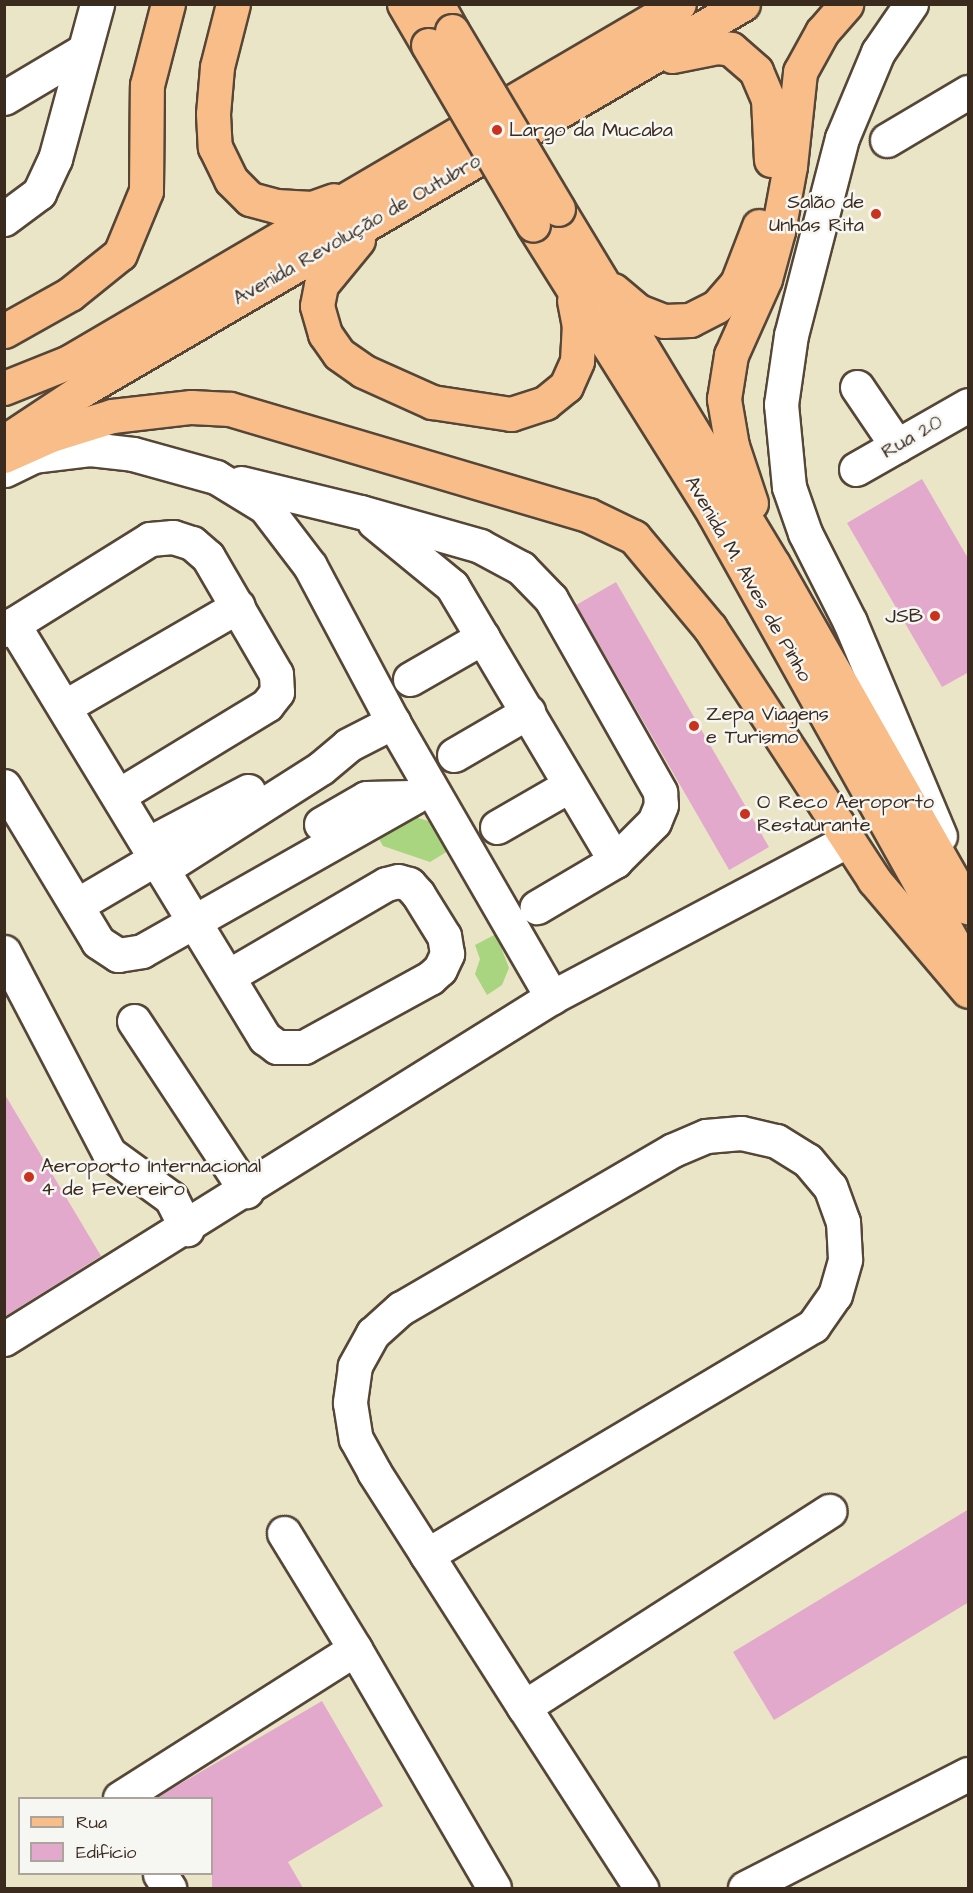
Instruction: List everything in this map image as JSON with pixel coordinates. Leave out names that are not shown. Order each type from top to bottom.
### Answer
[{"type":"main road","points":[[4,331],[70,294],[120,254],[146,191],[147,86],[168,4]]},
{"type":"main road","points":[[233,4],[217,67],[213,114],[215,147],[231,180],[250,199],[276,206],[312,208],[377,201]]},
{"type":"main road","name":"Avenida M. Alves de Pinho","points":[[404,4],[439,27],[586,285],[969,971]]},
{"type":"main road","points":[[377,201],[321,285],[317,306],[325,334],[339,354],[399,388],[432,402],[478,412],[511,414],[545,403],[566,386],[577,361],[579,326],[586,285],[638,311],[664,321],[690,320],[717,306],[737,283],[755,245],[773,135],[768,99],[756,71],[731,49],[717,46],[630,51],[652,4]]},
{"type":"main road","name":"Avenida Revolução de Outubro","points":[[630,51],[679,4]]},
{"type":"main road","name":"Avenida Revolução de Outubro","points":[[4,442],[377,201],[630,51],[743,4]]},
{"type":"main road","points":[[772,564],[732,446],[724,399],[731,355],[765,279],[778,231],[790,166],[800,72],[822,32],[846,4]]},
{"type":"main road","name":"Avenida Revolução de Outubro","points":[[4,388],[69,362],[377,201]]},
{"type":"main road","name":"Avenida M. Alves de Pinho","points":[[586,285],[772,564],[969,905]]},
{"type":"main road","points":[[4,456],[51,435],[112,416],[191,407],[230,409],[588,515],[634,537],[710,628],[874,880],[969,991]]},
{"type":"street","points":[[4,219],[39,193],[55,159],[97,4]]},
{"type":"street","points":[[911,4],[878,52],[842,138],[791,335],[781,404],[782,424],[789,487],[805,533],[850,622],[969,905]]},
{"type":"street","points":[[4,98],[83,51]]},
{"type":"street","points":[[887,140],[969,92]]},
{"type":"street","points":[[857,387],[897,446]]},
{"type":"street","name":"Rua 20","points":[[856,469],[969,405]]},
{"type":"street","points":[[4,471],[34,456],[90,448],[134,454],[216,477],[361,512],[480,546],[521,568],[551,599],[660,792],[661,806],[654,822],[615,861],[537,907]]},
{"type":"street","points":[[216,477],[265,507],[310,566],[393,722],[422,793],[552,997]]},
{"type":"street","points":[[361,512],[452,586],[615,861]]},
{"type":"street","points":[[119,795],[267,705],[277,692],[276,674],[208,557],[192,543],[173,537],[150,539],[9,627],[64,707],[157,856],[230,975],[265,1038],[277,1047],[304,1047],[430,978],[440,969],[447,954],[444,936],[418,894],[409,884],[398,881],[386,884],[230,975]]},
{"type":"street","points":[[64,707],[238,606]]},
{"type":"street","points":[[410,680],[483,636]]},
{"type":"street","points":[[454,755],[528,712]]},
{"type":"street","points":[[77,905],[305,762],[348,745],[393,722]]},
{"type":"street","points":[[497,827],[570,785]]},
{"type":"street","points":[[4,786],[98,942],[118,955],[142,951],[196,920],[217,885],[366,798],[422,793]]},
{"type":"street","points":[[4,1340],[187,1229],[552,997],[847,841]]},
{"type":"street","points":[[7,958],[109,1153],[171,1198],[187,1229]]},
{"type":"street","points":[[134,1021],[246,1191]]},
{"type":"street","points":[[427,1556],[813,1326],[835,1295],[845,1250],[843,1222],[830,1187],[807,1160],[776,1141],[741,1133],[706,1136],[673,1150],[400,1308],[373,1333],[356,1366],[350,1403],[356,1439],[427,1556],[640,1888]]},
{"type":"street","points":[[524,1707],[829,1511]]},
{"type":"street","points":[[284,1533],[355,1649],[494,1888]]},
{"type":"street","points":[[122,1797],[355,1649]]},
{"type":"street","points":[[746,1888],[969,1774]]},
{"type":"street","points":[[161,1875],[169,1888]]},
{"type":"green space","points":[[412,816],[428,821],[448,851],[430,862],[383,846],[377,835]]},
{"type":"green space","points":[[496,934],[509,968],[502,985],[487,995],[475,974],[480,959],[475,945]]},
{"type":"building","name":"JSB","points":[[922,479],[969,560],[969,672],[942,687],[847,523]]},
{"type":"building","points":[[616,582],[769,847],[729,870],[576,605]]},
{"type":"building","name":"Aeroporto Internacional 4 de Fevereiro","points":[[4,1093],[101,1256],[4,1317]]},
{"type":"building","points":[[969,1509],[969,1602],[774,1720],[733,1652]]},
{"type":"building","points":[[322,1701],[383,1806],[288,1862],[303,1888],[212,1888],[213,1797],[158,1797]]},
{"type":"place","name":"Largo da Mucaba","points":[[497,130]]},
{"type":"place","name":"Salão de Unhas Rita","points":[[876,214]]},
{"type":"place","name":"JSB","points":[[935,616]]},
{"type":"place","name":"Zepa Viagens e Turismo","points":[[694,726]]},
{"type":"place","name":"O Reco Aeroporto Restaurante","points":[[745,814]]},
{"type":"place","name":"Aeroporto Internacional 4 de Fevereiro","points":[[29,1177]]}]
